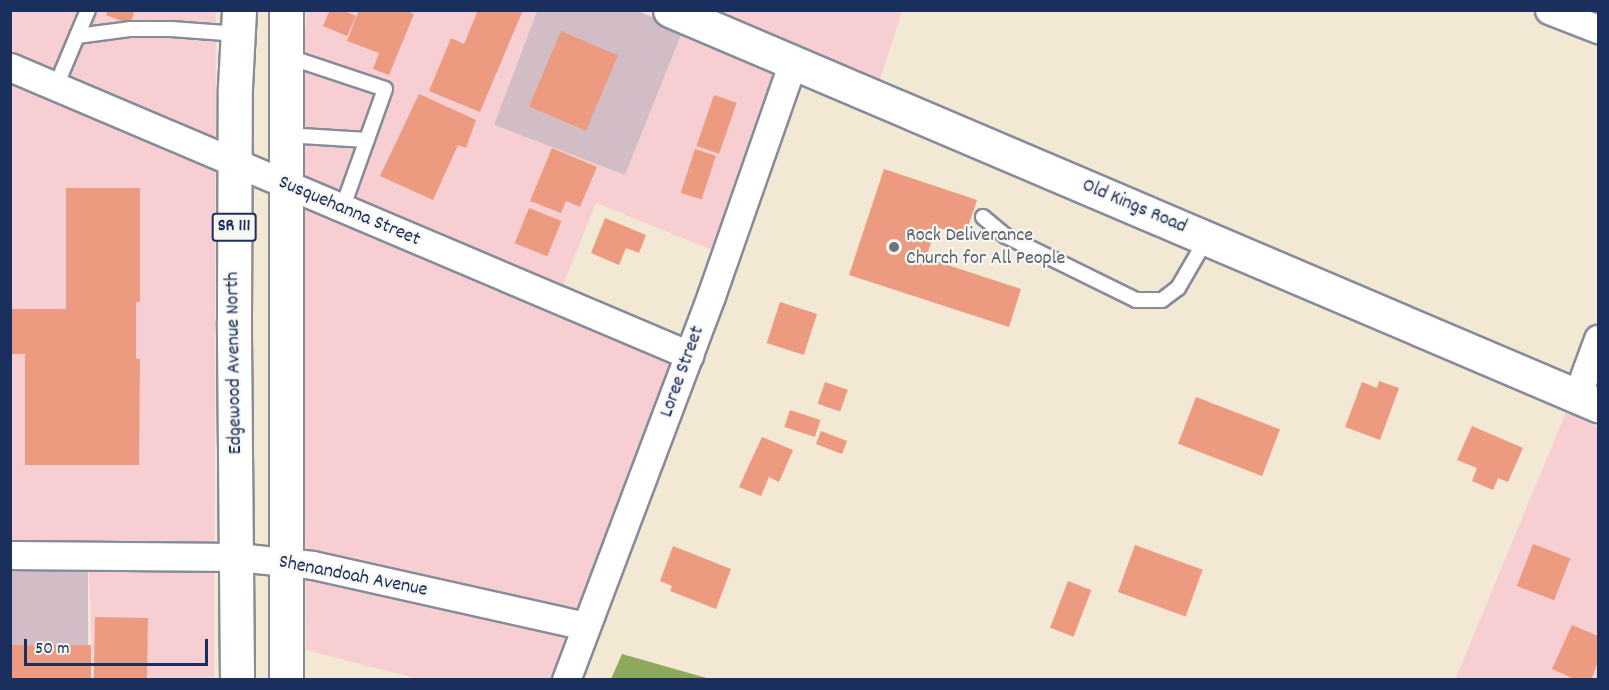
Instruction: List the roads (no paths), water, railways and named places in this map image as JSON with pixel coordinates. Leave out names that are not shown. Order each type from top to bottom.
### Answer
[{"type":"main road","name":"SR 111","points":[[286,10],[286,680]]},
{"type":"main road","name":"Old Kings Road","points":[[669,10],[1588,400]]},
{"type":"main road","name":"Edgewood Avenue North","points":[[237,680],[235,164],[239,22]]},
{"type":"street","points":[[1549,10],[1599,29]]},
{"type":"street","name":"Loree Street","points":[[566,680],[689,355],[793,62]]},
{"type":"street","name":"Susquehanna Street","points":[[10,67],[689,355]]},
{"type":"street","points":[[1588,400],[1599,339]]},
{"type":"street","name":"Shenandoah Avenue","points":[[10,555],[237,557],[313,565],[585,626]]},
{"type":"lane","points":[[56,86],[88,10]]},
{"type":"lane","points":[[77,36],[130,29],[171,29],[239,22]]},
{"type":"lane","points":[[286,56],[385,89],[342,209]]},
{"type":"lane","points":[[285,135],[367,140]]},
{"type":"lane","points":[[983,217],[1006,236],[1136,300],[1162,300],[1178,288],[1207,238]]},
{"type":"place","name":"Rock Deliverance Church for All People","points":[[894,247]]}]
